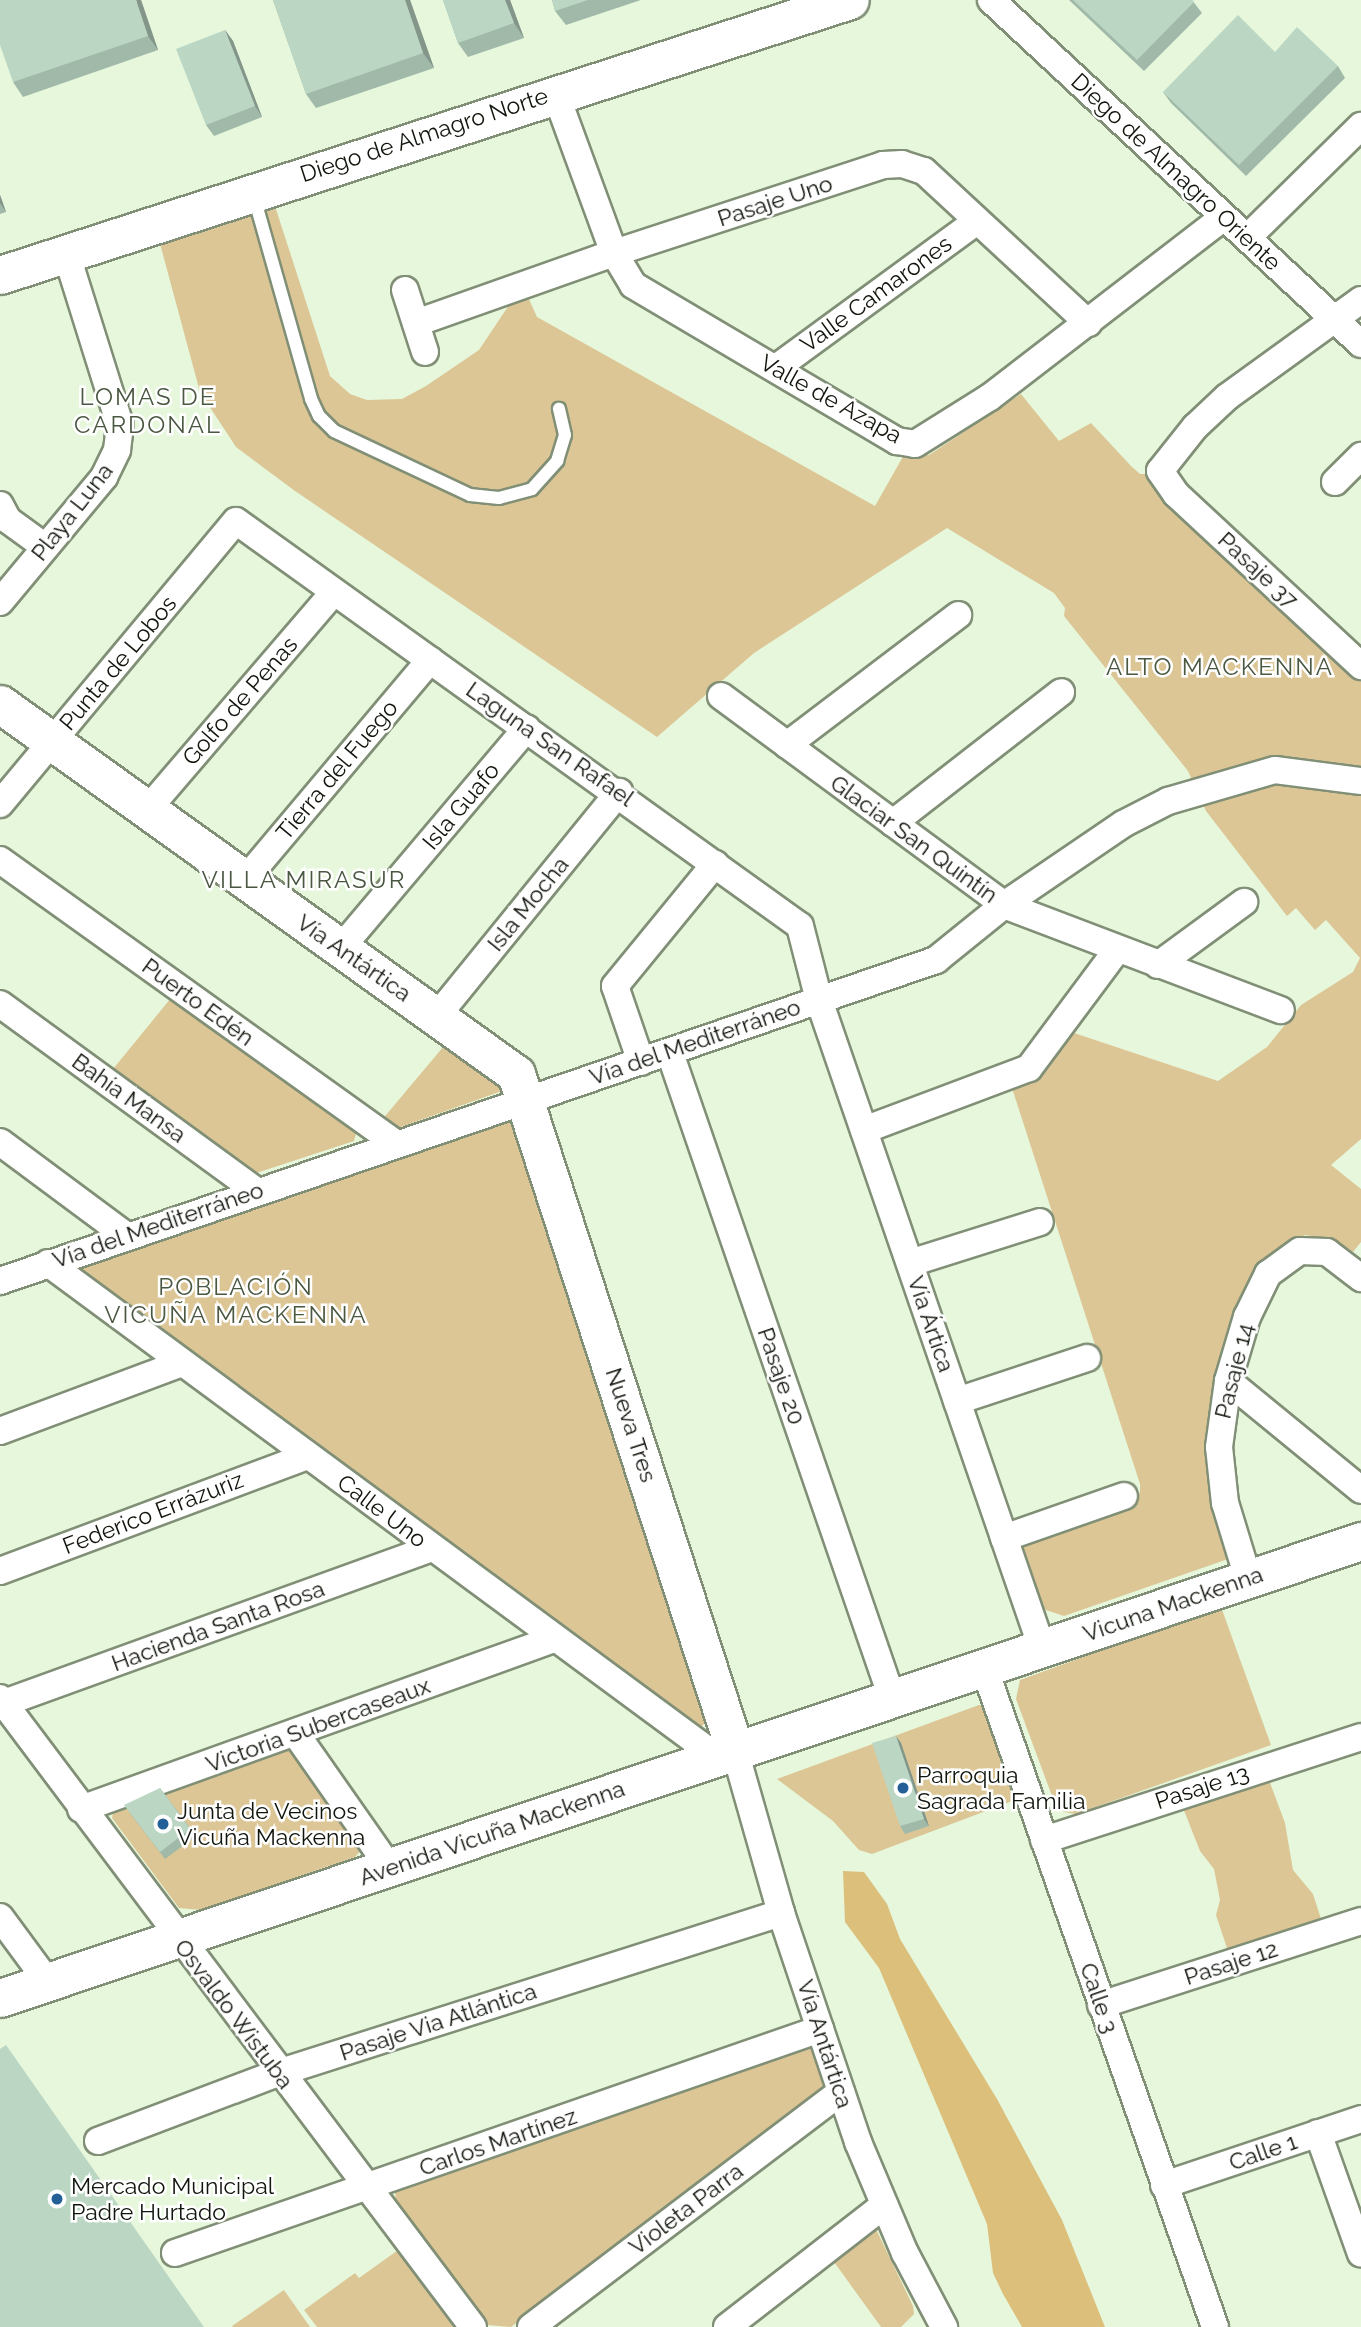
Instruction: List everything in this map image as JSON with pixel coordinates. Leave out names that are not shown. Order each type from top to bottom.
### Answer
[{"type":"street","name":"Diego de Almagro Norte","points":[[0,275],[555,92],[850,0]]},
{"type":"street","name":"Diego de Almagro Oriente","points":[[991,0],[1361,344]]},
{"type":"street","name":"Valle de Azapa","points":[[555,92],[614,253],[633,285],[897,441],[915,444],[990,397],[1224,217]]},
{"type":"street","points":[[1247,238],[1361,126]]},
{"type":"street","name":"Pasaje Uno","points":[[416,323],[614,253],[883,165],[902,164],[924,171],[1088,323]]},
{"type":"street","name":"Valle Camarones","points":[[776,368],[977,221]]},
{"type":"street","name":"Playa Luna","points":[[0,602],[104,477],[120,438],[120,425],[66,253]]},
{"type":"street","points":[[405,290],[425,352]]},
{"type":"street","points":[[1335,320],[1361,300]]},
{"type":"street","name":"Pasaje 37","points":[[1335,320],[1227,397],[1195,427],[1160,471],[1176,494],[1361,666]]},
{"type":"street","points":[[1335,482],[1361,456]]},
{"type":"street","points":[[0,505],[9,520],[45,547]]},
{"type":"street","name":"Laguna San Rafael","points":[[236,521],[619,792],[800,926],[819,1000]]},
{"type":"street","name":"Punta de Lobos","points":[[0,804],[236,521]]},
{"type":"street","name":"Golfo de Penas","points":[[147,810],[334,592]]},
{"type":"street","points":[[787,745],[958,615]]},
{"type":"street","name":"Tierra del Fuego","points":[[243,881],[430,660]]},
{"type":"street","points":[[892,823],[1062,692]]},
{"type":"street","name":"Glaciar San Quintín","points":[[722,696],[1004,905],[1281,1010]]},
{"type":"street","name":"Vía Antártica","points":[[0,704],[243,881],[511,1069],[526,1099]]},
{"type":"street","name":"Isla Guafo","points":[[340,949],[527,728]]},
{"type":"street","name":"Vía del Mediterráneo","points":[[0,1281],[125,1235],[670,1053],[936,960],[1004,905],[1123,824],[1168,801],[1275,770],[1361,781]]},
{"type":"street","name":"Isla Mocha","points":[[437,1016],[619,792]]},
{"type":"street","name":"Puerto Edén","points":[[0,860],[396,1144]]},
{"type":"street","points":[[641,1062],[615,986],[715,864]]},
{"type":"street","points":[[1158,965],[1244,901]]},
{"type":"street","points":[[864,1130],[1029,1068],[1117,950]]},
{"type":"street","name":"Vía Ártica","points":[[819,1000],[1042,1648]]},
{"type":"street","name":"Bahía Mansa","points":[[0,1004],[258,1192]]},
{"type":"street","name":"Pasaje 20","points":[[670,1053],[892,1698]]},
{"type":"street","name":"Nueva Tres","points":[[526,1099],[726,1754]]},
{"type":"street","points":[[0,1142],[125,1235]]},
{"type":"street","points":[[910,1263],[1040,1222]]},
{"type":"street","name":"Pasaje 14","points":[[1248,1578],[1221,1483],[1220,1427],[1228,1381],[1254,1301],[1277,1266],[1300,1251],[1317,1249],[1357,1268]]},
{"type":"street","name":"Calle Uno","points":[[48,1262],[554,1639],[726,1754]]},
{"type":"street","points":[[957,1401],[1087,1358]]},
{"type":"street","points":[[0,1431],[182,1363]]},
{"type":"street","points":[[1228,1381],[1361,1490]]},
{"type":"street","name":"Federico Errázuriz","points":[[0,1571],[307,1456]]},
{"type":"street","points":[[1004,1538],[1124,1496]]},
{"type":"street","name":"Vicuna Mackenna","points":[[984,1667],[1361,1541]]},
{"type":"street","name":"Hacienda Santa Rosa","points":[[2,1701],[432,1548]]},
{"type":"street","name":"Victoria Subercaseaux","points":[[81,1809],[296,1734],[554,1639]]},
{"type":"street","name":"Avenida Vicuña Mackenna","points":[[0,1998],[984,1667]]},
{"type":"street","name":"Calle 3","points":[[984,1667],[1215,2327]]},
{"type":"street","name":"Osvaldo Wistuba","points":[[2,1701],[177,1939],[472,2327]]},
{"type":"street","points":[[296,1734],[389,1867]]},
{"type":"street","name":"Pasaje 13","points":[[1044,1840],[1361,1737]]},
{"type":"street","name":"Vía Antártica","points":[[726,1754],[841,2092],[932,2322]]},
{"type":"street","name":"Pasaje Via Atlántica","points":[[98,2141],[278,2073],[781,1913]]},
{"type":"street","points":[[0,1917],[48,1982]]},
{"type":"street","name":"Pasaje 12","points":[[1101,2005],[1361,1921]]},
{"type":"street","name":"Carlos Martínez","points":[[175,2253],[820,2029]]},
{"type":"street","name":"Violeta Parra","points":[[531,2327],[841,2092]]},
{"type":"street","name":"Calle 1","points":[[1164,2185],[1361,2119]]},
{"type":"street","points":[[1318,2133],[1361,2254]]},
{"type":"street","points":[[727,2327],[884,2206]]},
{"type":"lane","points":[[253,191],[311,399],[319,416],[334,431],[470,495],[499,498],[532,489],[558,461],[565,435],[559,409]]},
{"type":"shaded area","points":[[274,203],[330,376],[350,394],[367,400],[402,399],[426,386],[479,350],[513,299],[528,297],[537,317],[875,506],[905,453],[929,455],[1021,394],[1059,441],[1091,423],[1131,466],[1140,474],[1150,474],[1361,673],[1361,1139],[1331,1165],[1361,1189],[1361,1242],[1353,1252],[1336,1240],[1305,1235],[1272,1259],[1207,1445],[1211,1498],[1231,1544],[1231,1558],[1064,1616],[1040,1608],[1021,1546],[1023,1540],[1140,1493],[1140,1484],[1011,1085],[1047,1066],[1074,1033],[1218,1081],[1267,1047],[1301,1005],[1353,972],[1360,958],[1326,920],[1315,930],[1296,908],[1287,916],[1206,811],[1188,771],[1064,616],[1065,608],[1054,593],[947,528],[754,653],[657,737],[295,491],[236,447],[200,392],[159,240]]},
{"type":"shaded area","points":[[171,998],[357,1130],[354,1141],[253,1174],[109,1074]]},
{"type":"shaded area","points":[[449,1040],[501,1079],[502,1091],[398,1128],[387,1127],[381,1121]]},
{"type":"shaded area","points":[[503,1119],[517,1128],[707,1720],[699,1730],[76,1269]]},
{"type":"shaded area","points":[[1221,1607],[1271,1745],[1076,1814],[1064,1812],[1055,1804],[1016,1699],[1020,1680]]},
{"type":"shaded area","points":[[979,1705],[985,1706],[1015,1800],[872,1854],[859,1850],[833,1821],[777,1779]]},
{"type":"shaded area","points":[[291,1747],[362,1845],[360,1851],[355,1857],[201,1910],[179,1908],[112,1818],[114,1807]]},
{"type":"shaded area","points":[[1269,1780],[1285,1823],[1293,1870],[1313,1894],[1322,1922],[1229,1954],[1216,1915],[1220,1900],[1214,1869],[1200,1851],[1183,1808]]},
{"type":"shaded area","points":[[843,1871],[864,1872],[887,1904],[900,1939],[997,2099],[1062,2220],[1105,2327],[1022,2327],[1003,2294],[993,2273],[987,2224],[879,1968],[845,1922]]},
{"type":"shaded area","points":[[803,2040],[816,2046],[826,2078],[822,2088],[511,2327],[488,2325],[396,2208],[395,2188]]},
{"type":"shaded area","points":[[875,2227],[913,2306],[914,2314],[901,2327],[881,2327],[829,2255]]},
{"type":"shaded area","points":[[401,2248],[463,2327],[317,2327],[304,2310],[355,2273],[359,2278]]},
{"type":"shaded area","points":[[284,2290],[310,2327],[232,2326]]},
{"type":"building","points":[[0,0],[136,0],[148,36],[13,82],[0,45]]},
{"type":"building","points":[[273,0],[405,0],[423,53],[306,94]]},
{"type":"building","points":[[443,0],[505,0],[514,23],[458,43]]},
{"type":"building","points":[[552,0],[588,0],[555,11]]},
{"type":"building","points":[[1073,0],[1192,0],[1194,2],[1137,60]]},
{"type":"building","points":[[1238,15],[1275,52],[1297,27],[1338,66],[1239,165],[1163,92]]},
{"type":"building","points":[[225,30],[255,106],[206,125],[176,49]]},
{"type":"building","name":"Parroquia Sagrada Familia","points":[[896,1736],[924,1819],[900,1826],[872,1743]]},
{"type":"building","name":"Junta de Vecinos Vicuña Mackenna","points":[[160,1788],[190,1829],[160,1852],[124,1805]]},
{"type":"building","name":"Mercado Municipal Padre Hurtado","points":[[6,2045],[204,2327],[0,2327],[0,2049]]},
{"type":"place","name":"Parroquia Sagrada Familia","points":[[903,1788]]},
{"type":"place","name":"Junta de Vecinos Vicuña Mackenna","points":[[163,1824]]},
{"type":"place","name":"Mercado Municipal Padre Hurtado","points":[[57,2199]]},
{"type":"district","name":"LOMAS DE CARDONAL","points":[[148,411]]},
{"type":"district","name":"ALTO MACKENNA","points":[[1220,667]]},
{"type":"district","name":"VILLA MIRASUR","points":[[304,880]]},
{"type":"district","name":"POBLACIÓN VICUÑA MACKENNA","points":[[236,1301]]}]
